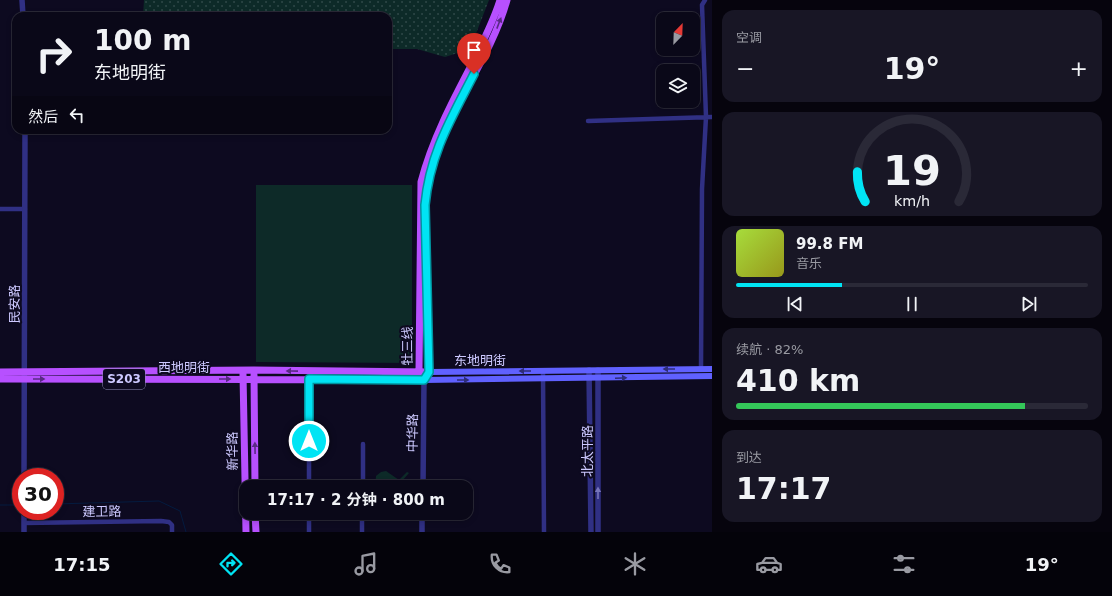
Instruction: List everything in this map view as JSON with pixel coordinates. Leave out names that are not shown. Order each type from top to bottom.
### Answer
[{"type":"main road","name":"牡三线","points":[[500,0],[489,30],[426,161],[421,182],[419,372],[424,380],[429,372],[425,205],[427,184],[432,163],[441,140],[495,33],[507,0]]},
{"type":"main road","name":"东地明街","points":[[248,370],[429,372],[701,369],[710,373]]},
{"type":"main road","name":"西地明街","points":[[0,379],[25,375],[248,370]]},
{"type":"main road","name":"新华路","points":[[246,532],[248,370]]},
{"type":"main road","points":[[248,370],[255,480]]},
{"type":"main road","name":"西地明街","points":[[0,372],[25,375],[248,379]]},
{"type":"main road","name":"东地明街","points":[[248,379],[598,379],[710,373]]},
{"type":"main road","points":[[256,520],[256,532]]},
{"type":"street","points":[[22,0],[22,12]]},
{"type":"street","points":[[701,369],[702,189],[709,117],[702,5],[705,0]]},
{"type":"street","points":[[588,121],[709,117]]},
{"type":"street","name":"民安路","points":[[24,134],[24,468]]},
{"type":"street","points":[[0,209],[25,209]]},
{"type":"street","name":"北太平路","points":[[589,370],[591,532]]},
{"type":"street","name":"北太平路","points":[[598,370],[598,532]]},
{"type":"street","points":[[543,371],[544,532]]},
{"type":"street","points":[[309,379],[309,480]]},
{"type":"street","name":"中华路","points":[[423,480],[424,380]]},
{"type":"street","points":[[363,444],[363,480]]},
{"type":"street","name":"建卫路","points":[[24,523],[161,520],[169,522],[172,525],[172,532]]},
{"type":"street","points":[[309,520],[309,532]]},
{"type":"street","points":[[362,520],[362,532]]},
{"type":"street","points":[[422,520],[422,532]]},
{"type":"street","points":[[24,523],[24,532]]},
{"type":"green space","points":[[144,0],[489,0],[470,49],[445,57],[417,49],[392,49],[392,12],[143,12]]},
{"type":"green space","points":[[256,185],[412,185],[412,363],[256,362]]},
{"type":"green space","points":[[386,471],[399,480],[376,480],[376,476],[381,472]]},
{"type":"green space","points":[[407,472],[409,473],[403,480],[399,480]]},
{"type":"waterway","points":[[64,504],[159,501],[180,511],[186,532]]},
{"type":"waterway","points":[[0,505],[12,505]]},
{"type":"route","points":[[309,441],[309,379],[424,380],[429,372],[425,205],[427,184],[432,163],[441,140],[474,74]]}]
